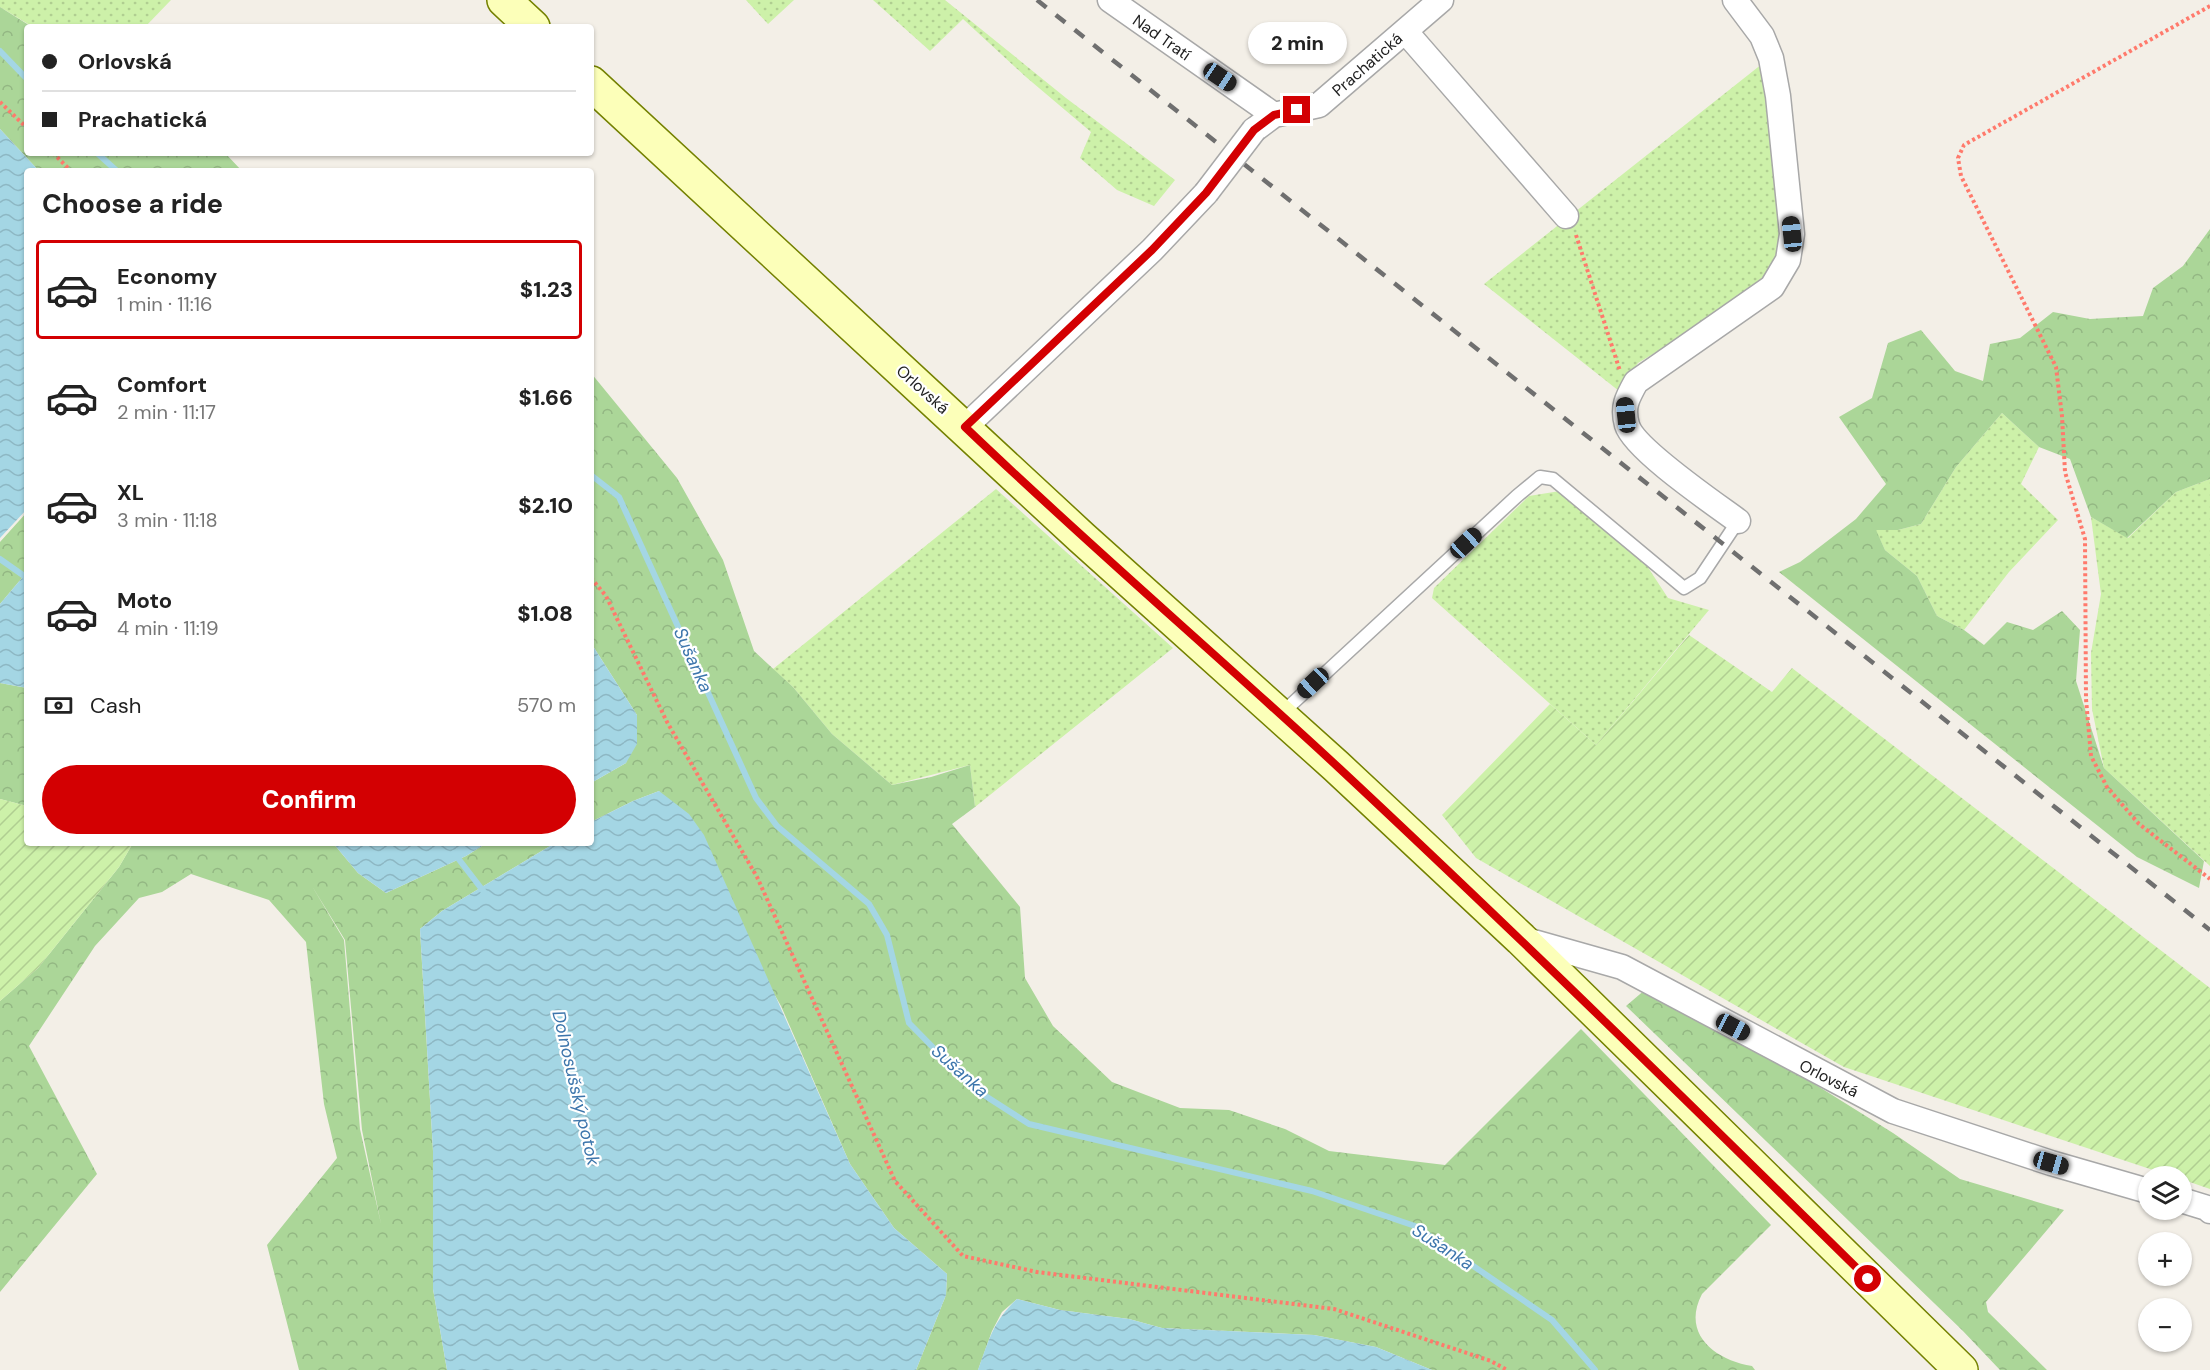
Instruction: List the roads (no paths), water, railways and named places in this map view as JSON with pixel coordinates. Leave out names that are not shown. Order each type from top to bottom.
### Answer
[{"type":"main road","points":[[504,0],[529,24]]},
{"type":"main road","name":"Orlovská","points":[[594,86],[965,427],[1081,537],[1280,715],[1521,939],[1961,1370]]},
{"type":"street","name":"Nad Tratí","points":[[1110,0],[1274,115]]},
{"type":"street","name":"Prachatická","points":[[965,427],[1152,250],[1206,193],[1254,130],[1274,115],[1319,105],[1441,0]]},
{"type":"street","points":[[1735,0],[1762,36],[1771,58],[1778,96],[1792,234],[1788,260],[1773,287],[1636,382],[1625,402],[1627,427],[1650,454],[1738,521]]},
{"type":"street","points":[[1405,31],[1566,216]]},
{"type":"street","name":"Orlovská","points":[[1521,939],[1622,967],[1893,1111],[2051,1163],[2138,1188]]},
{"type":"street","points":[[2192,1203],[2210,1211]]},
{"type":"lane","points":[[1280,715],[1540,477],[1553,479],[1684,588],[1700,578],[1738,521]]},
{"type":"water","points":[[0,129],[36,168],[24,168],[24,512],[0,538]]},
{"type":"water","points":[[24,576],[24,687],[0,683],[0,604]]},
{"type":"water","points":[[594,648],[637,715],[637,744],[626,763],[594,781]]},
{"type":"water","points":[[659,791],[689,814],[704,835],[850,1164],[894,1228],[947,1274],[946,1295],[916,1370],[447,1370],[433,1289],[433,1151],[420,929],[442,911],[550,846],[594,846],[594,820]]},
{"type":"water","points":[[336,846],[482,846],[466,856],[386,893],[358,873]]},
{"type":"water","points":[[1017,1299],[1060,1310],[1129,1319],[1162,1328],[1314,1335],[1376,1347],[1432,1370],[978,1370],[997,1323]]},
{"type":"waterway","name":"Sušanka","points":[[0,51],[24,76]]},
{"type":"waterway","name":"Sušanka","points":[[100,156],[114,168]]},
{"type":"waterway","name":"Sušanka","points":[[594,477],[619,497],[756,798],[777,826],[869,904],[887,935],[909,1023],[973,1088],[1029,1124],[1312,1191],[1415,1226],[1552,1320],[1595,1370]]},
{"type":"waterway","name":"Dolnosušský potok","points":[[0,559],[24,576]]},
{"type":"waterway","name":"Dolnosušský potok","points":[[454,853],[484,892]]},
{"type":"railway","points":[[1037,0],[2210,930]]}]
